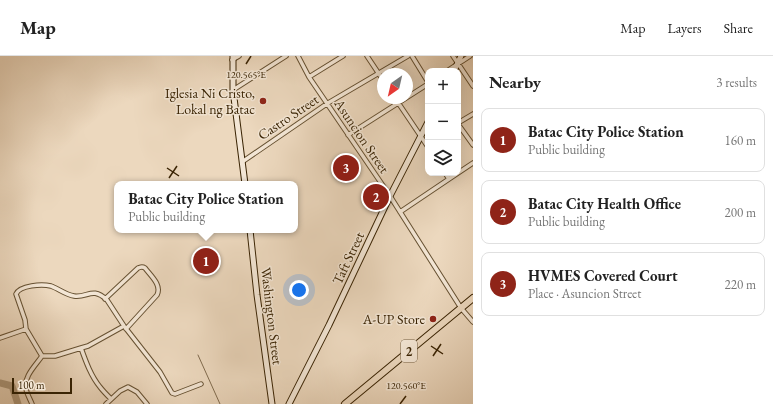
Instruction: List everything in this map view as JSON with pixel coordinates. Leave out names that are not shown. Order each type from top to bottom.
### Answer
[{"type":"highway","name":"2","points":[[345,404],[473,298]]},
{"type":"street","points":[[239,56],[232,58],[232,90],[245,181]]},
{"type":"street","points":[[232,90],[286,56]]},
{"type":"street","name":"Asuncion Street","points":[[298,56],[309,77],[390,196],[461,308],[473,322]]},
{"type":"street","points":[[309,77],[343,56]]},
{"type":"street","points":[[367,56],[377,71]]},
{"type":"street","name":"Castro Street","points":[[387,68],[408,56]]},
{"type":"street","points":[[412,56],[425,78]]},
{"type":"street","points":[[453,56],[473,86]]},
{"type":"street","points":[[456,68],[461,56]]},
{"type":"street","points":[[452,68],[470,56]]},
{"type":"street","name":"Castro Street","points":[[242,162],[328,103],[377,74]]},
{"type":"street","points":[[413,94],[425,85]]},
{"type":"street","points":[[348,135],[399,104],[425,139]]},
{"type":"street","points":[[461,121],[473,114]]},
{"type":"street","points":[[461,127],[473,145]]},
{"type":"street","name":"Taft Street","points":[[289,404],[329,325],[390,196],[425,139]]},
{"type":"street","points":[[400,212],[473,163]]},
{"type":"street","points":[[447,176],[449,180]]},
{"type":"street","name":"Washington Street","points":[[250,233],[272,404]]},
{"type":"street","points":[[42,356],[55,356],[88,346],[125,327],[157,295],[159,290],[158,285],[145,268],[140,267],[105,299]]},
{"type":"street","points":[[42,356],[26,330],[26,320],[16,294],[17,292],[21,288],[32,286],[49,286],[76,296],[95,293],[105,299],[160,372],[172,393],[175,394],[201,384]]},
{"type":"street","points":[[0,338],[26,330]]},
{"type":"street","points":[[81,348],[85,361],[96,382],[111,399]]},
{"type":"street","points":[[32,404],[26,388],[26,381],[29,374],[42,356]]},
{"type":"street","points":[[106,404],[120,391],[128,387],[137,392],[147,404]]},
{"type":"waterway","points":[[198,355],[220,404]]},
{"type":"waterway","points":[[0,383],[12,386],[18,404]]},
{"type":"place","name":"Iglesia Ni Cristo, Lokal ng Batac","points":[[263,101]]},
{"type":"place","name":"HVMES Covered Court","points":[[346,168]]},
{"type":"place","name":"Batac City Health Office","points":[[376,197]]},
{"type":"place","name":"Batac City Police Station","points":[[206,261]]},
{"type":"place","name":"A-UP Store","points":[[433,319]]}]
